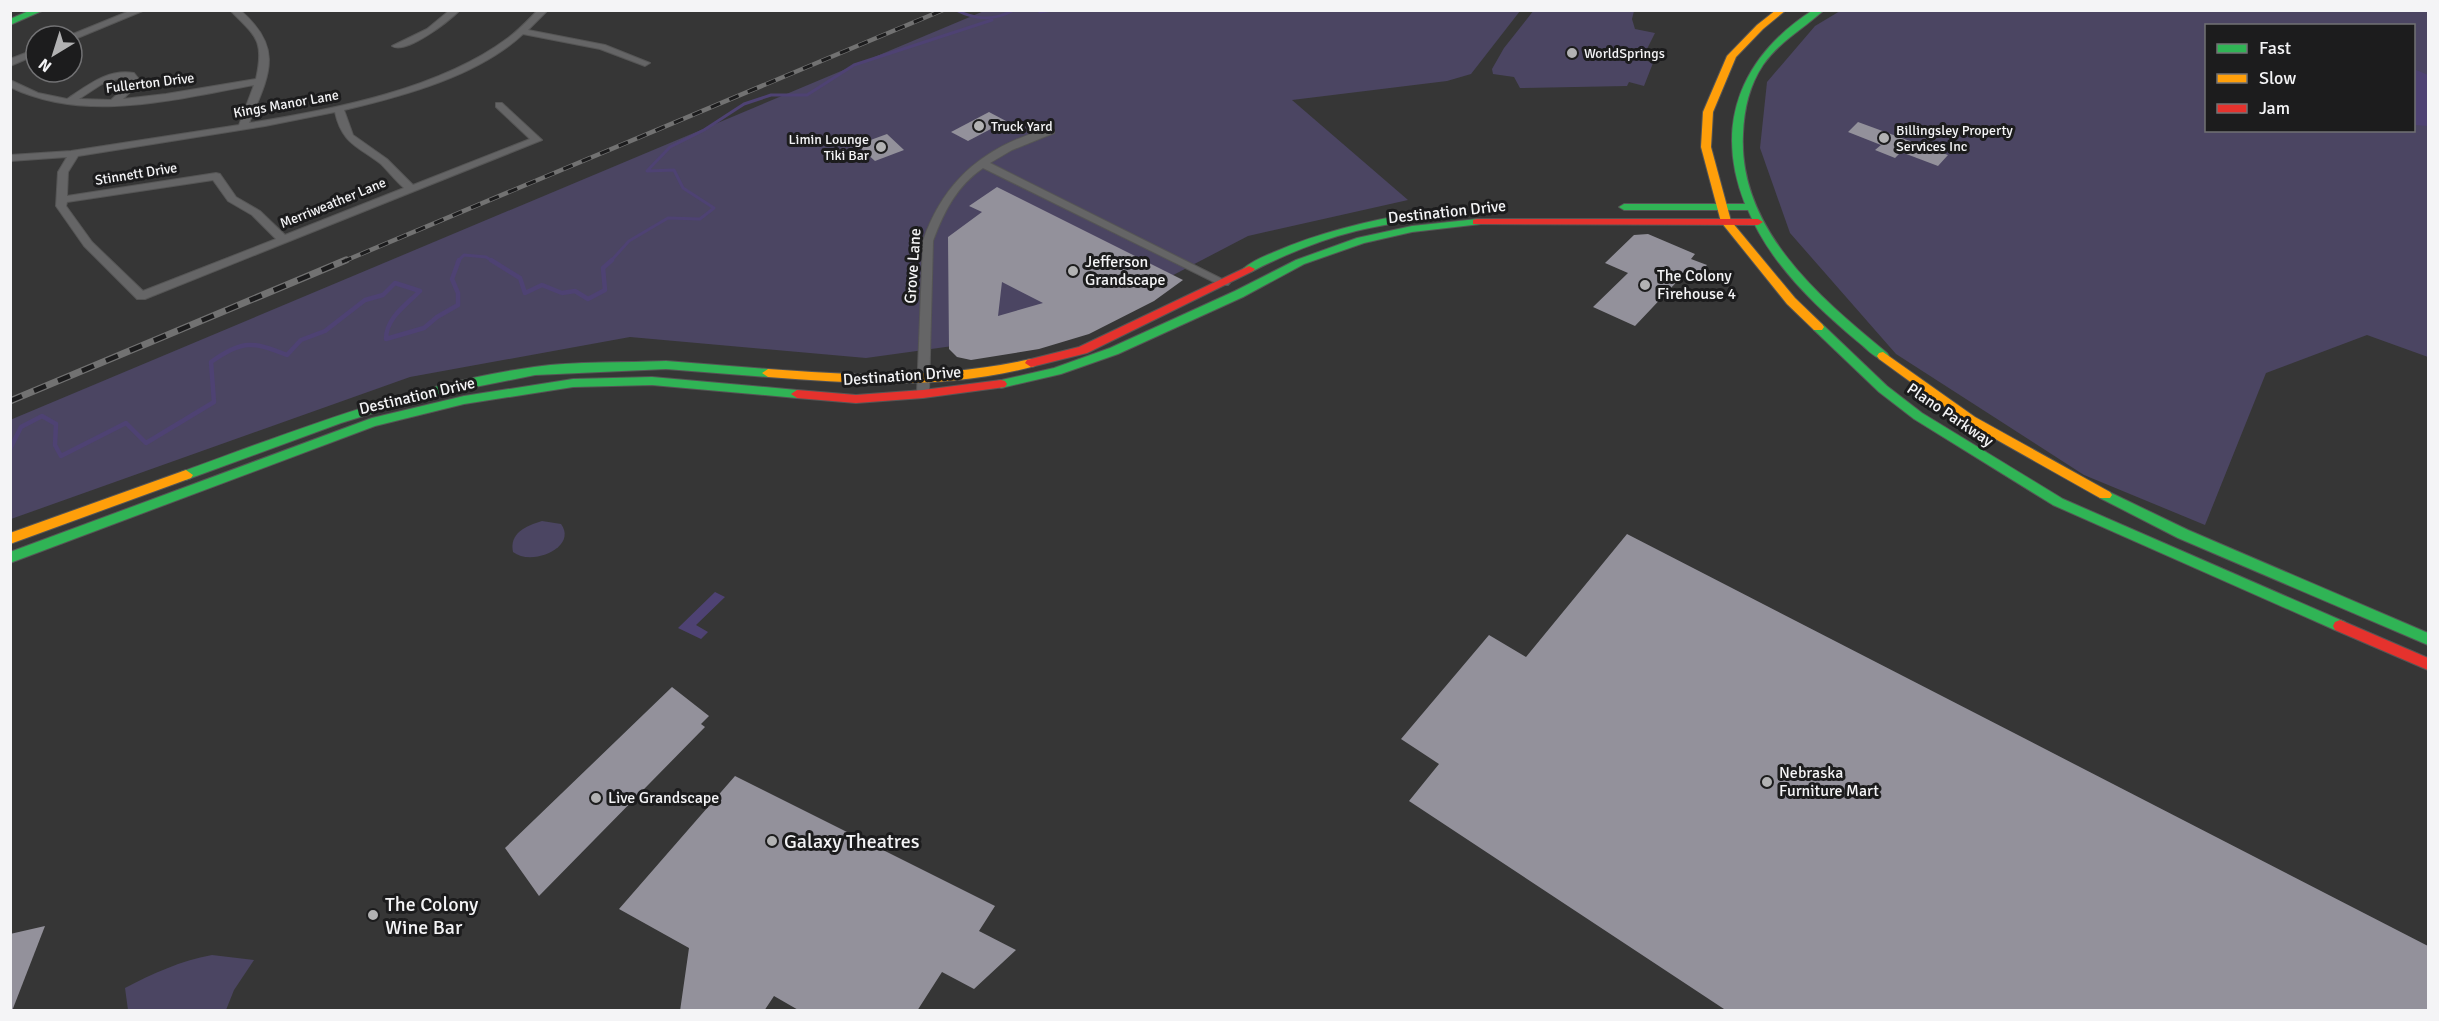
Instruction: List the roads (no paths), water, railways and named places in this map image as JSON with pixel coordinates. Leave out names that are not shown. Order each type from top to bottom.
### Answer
[{"type":"street","points":[[10,22],[40,10]]},
{"type":"street","points":[[84,32],[141,10]]},
{"type":"street","points":[[234,10],[257,32],[264,48],[260,81],[243,126]]},
{"type":"street","points":[[397,46],[430,31],[456,10]]},
{"type":"street","name":"Kings Manor Lane","points":[[10,158],[75,153],[243,126],[376,100],[443,76],[487,55],[522,31],[544,10]]},
{"type":"street","name":"Plano Parkway","points":[[1782,10],[1760,27],[1732,56],[1708,112],[1706,147],[1720,207],[1726,222],[1791,301],[1883,389],[1949,437],[2058,502],[2184,560],[2428,664]]},
{"type":"street","name":"Plano Parkway","points":[[1820,10],[1780,36],[1758,63],[1744,90],[1738,106],[1735,137],[1738,180],[1758,222],[1785,260],[1851,330],[1900,371],[2026,454],[2162,525],[2428,639]]},
{"type":"street","points":[[522,31],[602,46],[645,63]]},
{"type":"street","points":[[10,63],[24,57]]},
{"type":"street","points":[[70,101],[105,80],[120,75],[131,75],[133,78],[129,88],[113,104]]},
{"type":"street","name":"Fullerton Drive","points":[[10,82],[42,97],[113,104],[260,81]]},
{"type":"street","name":"Merriweather Lane","points":[[61,200],[60,206],[88,244],[141,296],[537,140],[500,105]]},
{"type":"street","points":[[339,109],[342,126],[354,144],[383,161],[411,188]]},
{"type":"street","name":"Grove Lane","points":[[923,388],[928,241],[933,220],[958,182],[982,163],[1023,140],[1050,131]]},
{"type":"street","points":[[61,200],[63,172],[75,153]]},
{"type":"street","points":[[982,163],[1224,283]]},
{"type":"street","name":"Stinnett Drive","points":[[61,200],[216,176],[232,199],[256,213],[282,239]]},
{"type":"street","points":[[1611,207],[1750,207]]},
{"type":"street","name":"Destination Drive","points":[[10,558],[372,422],[464,400],[573,383],[652,381],[856,399],[923,388],[1083,350],[1224,283],[1267,258],[1334,234],[1383,220],[1444,213],[1580,208]]},
{"type":"street","name":"Destination Drive","points":[[10,539],[337,420],[424,393],[535,371],[666,365],[856,380],[923,388],[995,385],[1058,371],[1114,351],[1239,294],[1300,262],[1361,240],[1412,229],[1486,221],[1758,222]]},
{"type":"street","points":[[573,383],[583,368]]},
{"type":"waterway","points":[[956,10],[985,18],[1007,14],[1014,10]]},
{"type":"waterway","points":[[1038,10],[1040,12],[1053,10]]},
{"type":"waterway","points":[[611,261],[629,241],[668,218],[700,219],[714,208],[683,188],[674,170],[647,171],[670,147],[704,130],[744,104],[771,95],[807,95],[854,65],[992,20]]},
{"type":"waterway","points":[[459,260],[464,255],[486,257],[494,262]]},
{"type":"waterway","points":[[10,449],[21,427],[42,416],[56,424],[55,445],[61,456],[126,423],[146,443],[214,402],[211,362],[239,346],[247,345],[265,347],[287,355],[301,340],[325,331],[365,300],[383,295],[395,283],[420,291],[393,318],[386,339],[424,328],[437,317],[458,305],[458,293],[452,279],[459,260]]},
{"type":"waterway","points":[[491,260],[520,278],[525,293],[542,285],[562,293],[575,291],[588,299],[605,290],[603,268],[611,261]]},
{"type":"railway","points":[[342,262],[943,10]]},
{"type":"railway","points":[[10,401],[346,260]]},
{"type":"place","name":"WorldSprings","points":[[1572,53]]},
{"type":"place","name":"Truck Yard","points":[[979,126]]},
{"type":"place","name":"Billingsley Property Services Inc","points":[[1884,138]]},
{"type":"place","name":"Limin Lounge Tiki Bar","points":[[881,147]]},
{"type":"place","name":"Jefferson Grandscape","points":[[1073,271]]},
{"type":"place","name":"The Colony Firehouse 4","points":[[1645,285]]},
{"type":"place","name":"Nebraska Furniture Mart","points":[[1767,782]]},
{"type":"place","name":"Live Grandscape","points":[[596,798]]},
{"type":"place","name":"Galaxy Theatres","points":[[772,841]]},
{"type":"place","name":"The Colony Wine Bar","points":[[373,915]]}]
